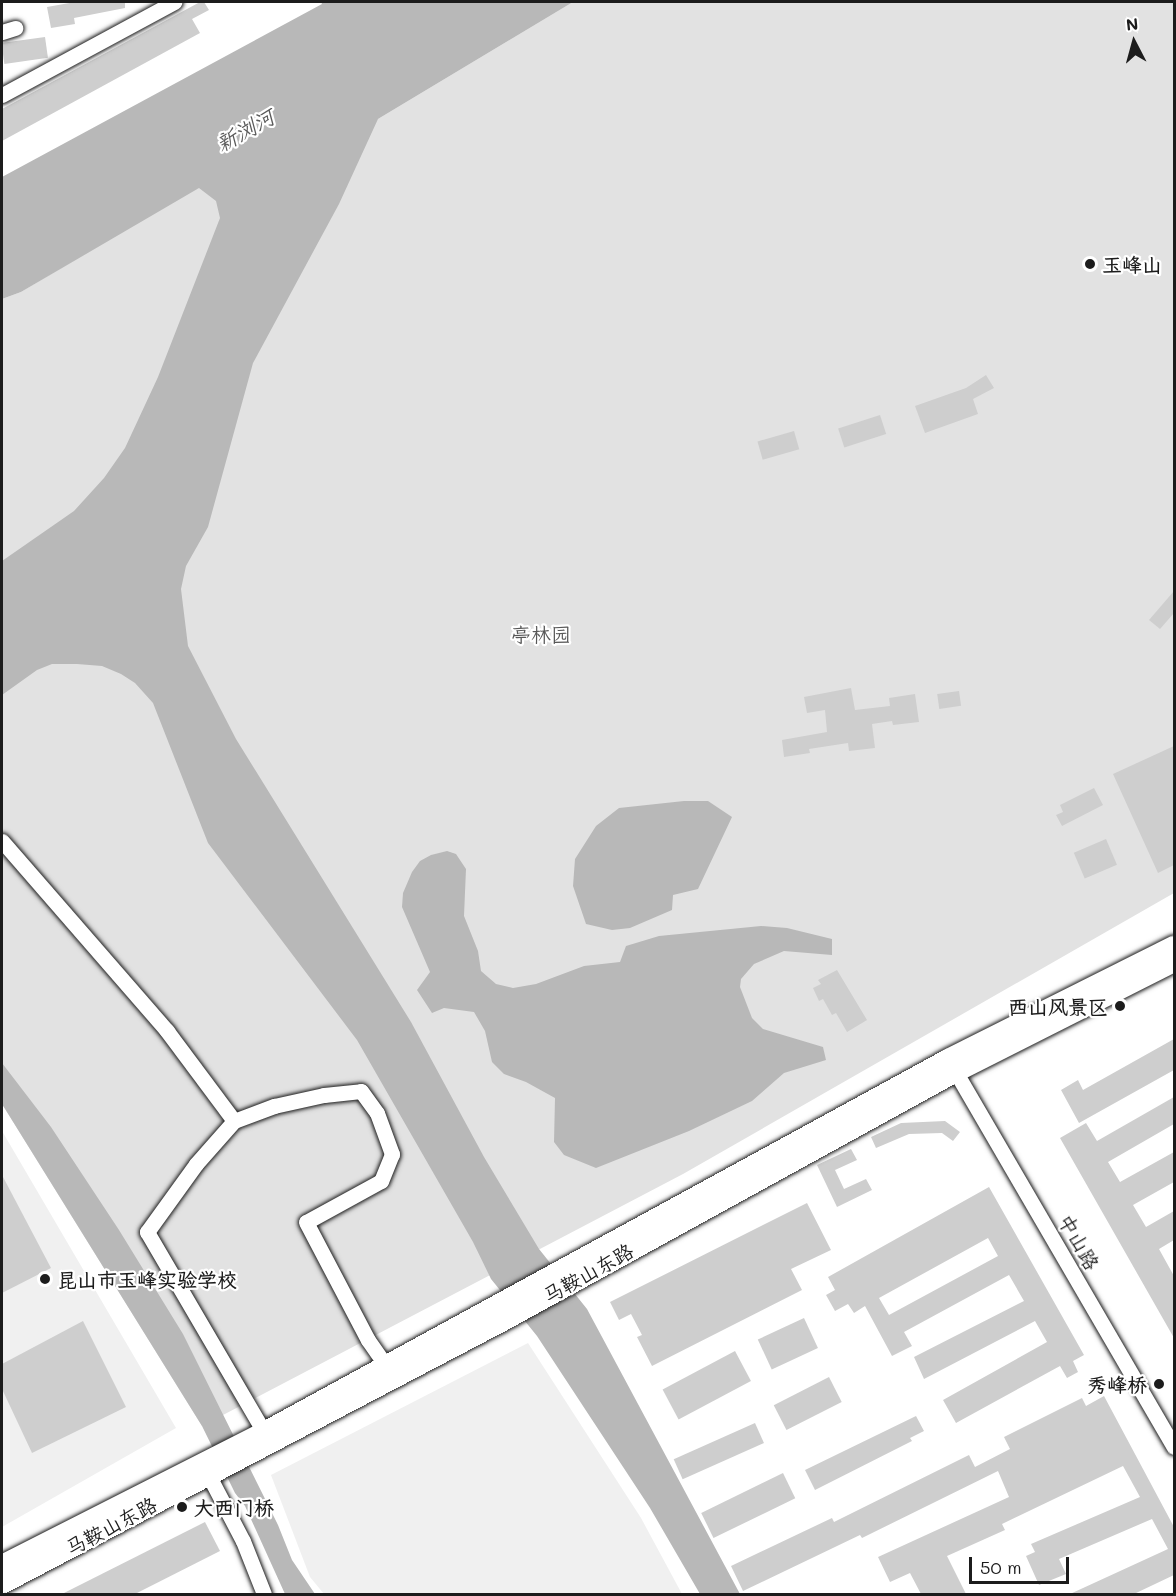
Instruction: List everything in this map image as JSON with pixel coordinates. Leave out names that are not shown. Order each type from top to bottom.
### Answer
[{"type":"main road","name":"马鞍山东路","points":[[2,1584],[209,1476],[575,1271],[1174,946]]},
{"type":"main road","name":"马鞍山东路","points":[[952,1065],[1174,962]]},
{"type":"main road","name":"马鞍山东路","points":[[2,1565],[386,1366],[501,1314]]},
{"type":"street","points":[[2,95],[174,2]]},
{"type":"street","points":[[2,841],[167,1031],[234,1121]]},
{"type":"street","name":"中山路","points":[[952,1065],[1174,1448]]},
{"type":"street","points":[[264,1431],[147,1232],[196,1164],[234,1121],[274,1106],[324,1095],[361,1091],[377,1113],[392,1154],[381,1181],[306,1222],[368,1340],[386,1366]]},
{"type":"street","points":[[209,1476],[243,1541],[264,1594]]},
{"type":"shaded area","name":"昆山市玉峰实验学校","points":[[2,1131],[176,1428],[2,1527]]},
{"type":"shaded area","points":[[528,1343],[641,1518],[682,1594],[324,1594],[310,1577],[271,1475]]},
{"type":"green space","name":"亭林园","points":[[573,2],[1174,2],[1174,893],[683,1174],[202,1426],[2,1104],[2,299],[21,292],[188,192],[378,119]]},
{"type":"water","name":"新浏河","points":[[321,2],[573,2],[378,119],[339,204],[253,363],[208,527],[186,566],[181,589],[188,646],[236,739],[411,1022],[484,1157],[539,1249],[587,1309],[740,1594],[700,1594],[650,1508],[537,1336],[491,1279],[473,1242],[357,1040],[208,843],[153,703],[135,683],[121,674],[102,666],[77,664],[52,664],[37,670],[2,695],[2,561],[74,511],[104,478],[125,448],[158,377],[220,218],[216,201],[199,188],[21,292],[2,299],[2,177],[322,4]]},
{"type":"water","points":[[684,801],[708,801],[732,817],[698,889],[673,895],[672,910],[630,928],[612,930],[586,924],[573,886],[575,859],[596,826],[619,808]]},
{"type":"water","points":[[447,851],[456,854],[466,869],[464,916],[478,951],[481,971],[496,984],[513,988],[536,984],[584,966],[620,962],[626,946],[659,936],[761,926],[787,928],[832,939],[832,955],[784,951],[754,964],[741,979],[740,987],[752,1018],[763,1029],[823,1047],[826,1060],[784,1073],[752,1101],[689,1131],[596,1168],[564,1155],[554,1142],[555,1098],[526,1082],[504,1074],[492,1062],[485,1031],[474,1012],[444,1008],[432,1013],[417,990],[430,972],[402,907],[403,893],[412,872],[420,861],[431,855]]},
{"type":"water","points":[[2,1063],[51,1127],[119,1230],[183,1334],[278,1525],[292,1560],[315,1594],[285,1594],[245,1506],[235,1493],[202,1426],[2,1104]]},
{"type":"building","points":[[75,2],[125,2],[125,8],[74,18],[75,24],[51,28],[47,7]]},
{"type":"building","points":[[200,2],[204,2],[209,10],[192,19],[200,33],[2,141],[2,109]]},
{"type":"building","points":[[45,37],[48,58],[4,64],[2,43]]},
{"type":"building","points":[[986,375],[994,388],[973,399],[978,414],[925,433],[915,406],[966,388]]},
{"type":"building","points":[[880,415],[886,434],[844,448],[838,429]]},
{"type":"building","points":[[794,431],[799,449],[763,460],[757,441]]},
{"type":"building","points":[[1174,591],[1174,613],[1160,629],[1149,620]]},
{"type":"building","points":[[851,688],[855,710],[890,706],[889,698],[915,694],[919,722],[893,725],[892,721],[872,724],[875,748],[849,751],[848,743],[809,749],[810,753],[784,757],[782,740],[827,732],[825,710],[807,713],[804,697]]},
{"type":"building","points":[[959,691],[961,706],[939,709],[937,694]]},
{"type":"building","points":[[1174,746],[1174,865],[1158,873],[1113,774]]},
{"type":"building","points":[[1094,788],[1103,805],[1062,826],[1056,815],[1063,812],[1060,805]]},
{"type":"building","points":[[1106,839],[1117,865],[1085,878],[1074,853]]},
{"type":"building","points":[[837,970],[867,1020],[847,1032],[836,1013],[832,1015],[823,999],[819,1001],[813,988],[821,984],[818,980]]},
{"type":"building","points":[[1174,1039],[1174,1070],[1079,1123],[1061,1090],[1078,1080],[1083,1090]]},
{"type":"building","points":[[1174,1097],[1174,1124],[1108,1162],[1120,1182],[1174,1152],[1174,1182],[1133,1205],[1146,1227],[1174,1211],[1174,1240],[1159,1249],[1174,1276],[1174,1338],[1060,1138],[1086,1123],[1097,1141]]},
{"type":"building","points":[[945,1121],[960,1132],[953,1141],[942,1133],[909,1134],[876,1148],[871,1137],[901,1123]]},
{"type":"building","points":[[851,1149],[857,1160],[835,1170],[844,1189],[866,1179],[872,1190],[837,1207],[817,1165]]},
{"type":"building","points":[[2,1175],[51,1268],[2,1293]]},
{"type":"building","points":[[989,1187],[1084,1355],[1073,1361],[1078,1372],[1067,1378],[1060,1366],[956,1423],[943,1400],[1047,1342],[1035,1321],[924,1379],[914,1357],[1024,1301],[1009,1275],[904,1332],[912,1346],[892,1356],[865,1306],[854,1313],[848,1304],[835,1311],[826,1295],[835,1290],[828,1277]],"holes":[[[988,1238],[998,1256],[889,1315],[879,1298]]]},
{"type":"building","points":[[807,1203],[831,1250],[791,1269],[802,1290],[652,1366],[637,1337],[642,1335],[631,1314],[619,1320],[610,1302]]},
{"type":"building","points":[[804,1318],[818,1348],[772,1369],[758,1340]]},
{"type":"building","points":[[83,1321],[126,1407],[32,1453],[2,1389],[2,1364]]},
{"type":"building","points":[[735,1351],[751,1381],[679,1420],[663,1389]]},
{"type":"building","points":[[829,1377],[842,1402],[786,1430],[774,1405]]},
{"type":"building","points":[[1104,1396],[1174,1527],[1174,1575],[1134,1594],[1070,1594],[1168,1549],[1152,1519],[1059,1559],[1066,1574],[1039,1585],[1026,1556],[1035,1552],[1031,1544],[1140,1497],[1123,1466],[1002,1524],[1005,1530],[947,1556],[966,1594],[921,1594],[910,1573],[890,1582],[878,1557],[1009,1497],[998,1471],[862,1538],[860,1535],[743,1591],[731,1566],[832,1518],[834,1522],[969,1455],[975,1467],[1010,1449],[1004,1437],[1082,1398],[1086,1406]]},
{"type":"building","points":[[916,1416],[924,1431],[910,1438],[912,1441],[815,1490],[805,1470]]},
{"type":"building","points":[[755,1423],[764,1443],[683,1479],[674,1459]]},
{"type":"building","points":[[783,1473],[795,1498],[713,1538],[701,1513]]},
{"type":"building","points":[[205,1522],[220,1551],[135,1594],[62,1594]]},
{"type":"place","name":"玉峰山","points":[[1090,264]]},
{"type":"place","name":"西山风景区","points":[[1120,1006]]},
{"type":"place","name":"昆山市玉峰实验学校","points":[[45,1279]]},
{"type":"place","name":"秀峰桥","points":[[1159,1384]]},
{"type":"place","name":"大西门桥","points":[[182,1507]]}]
